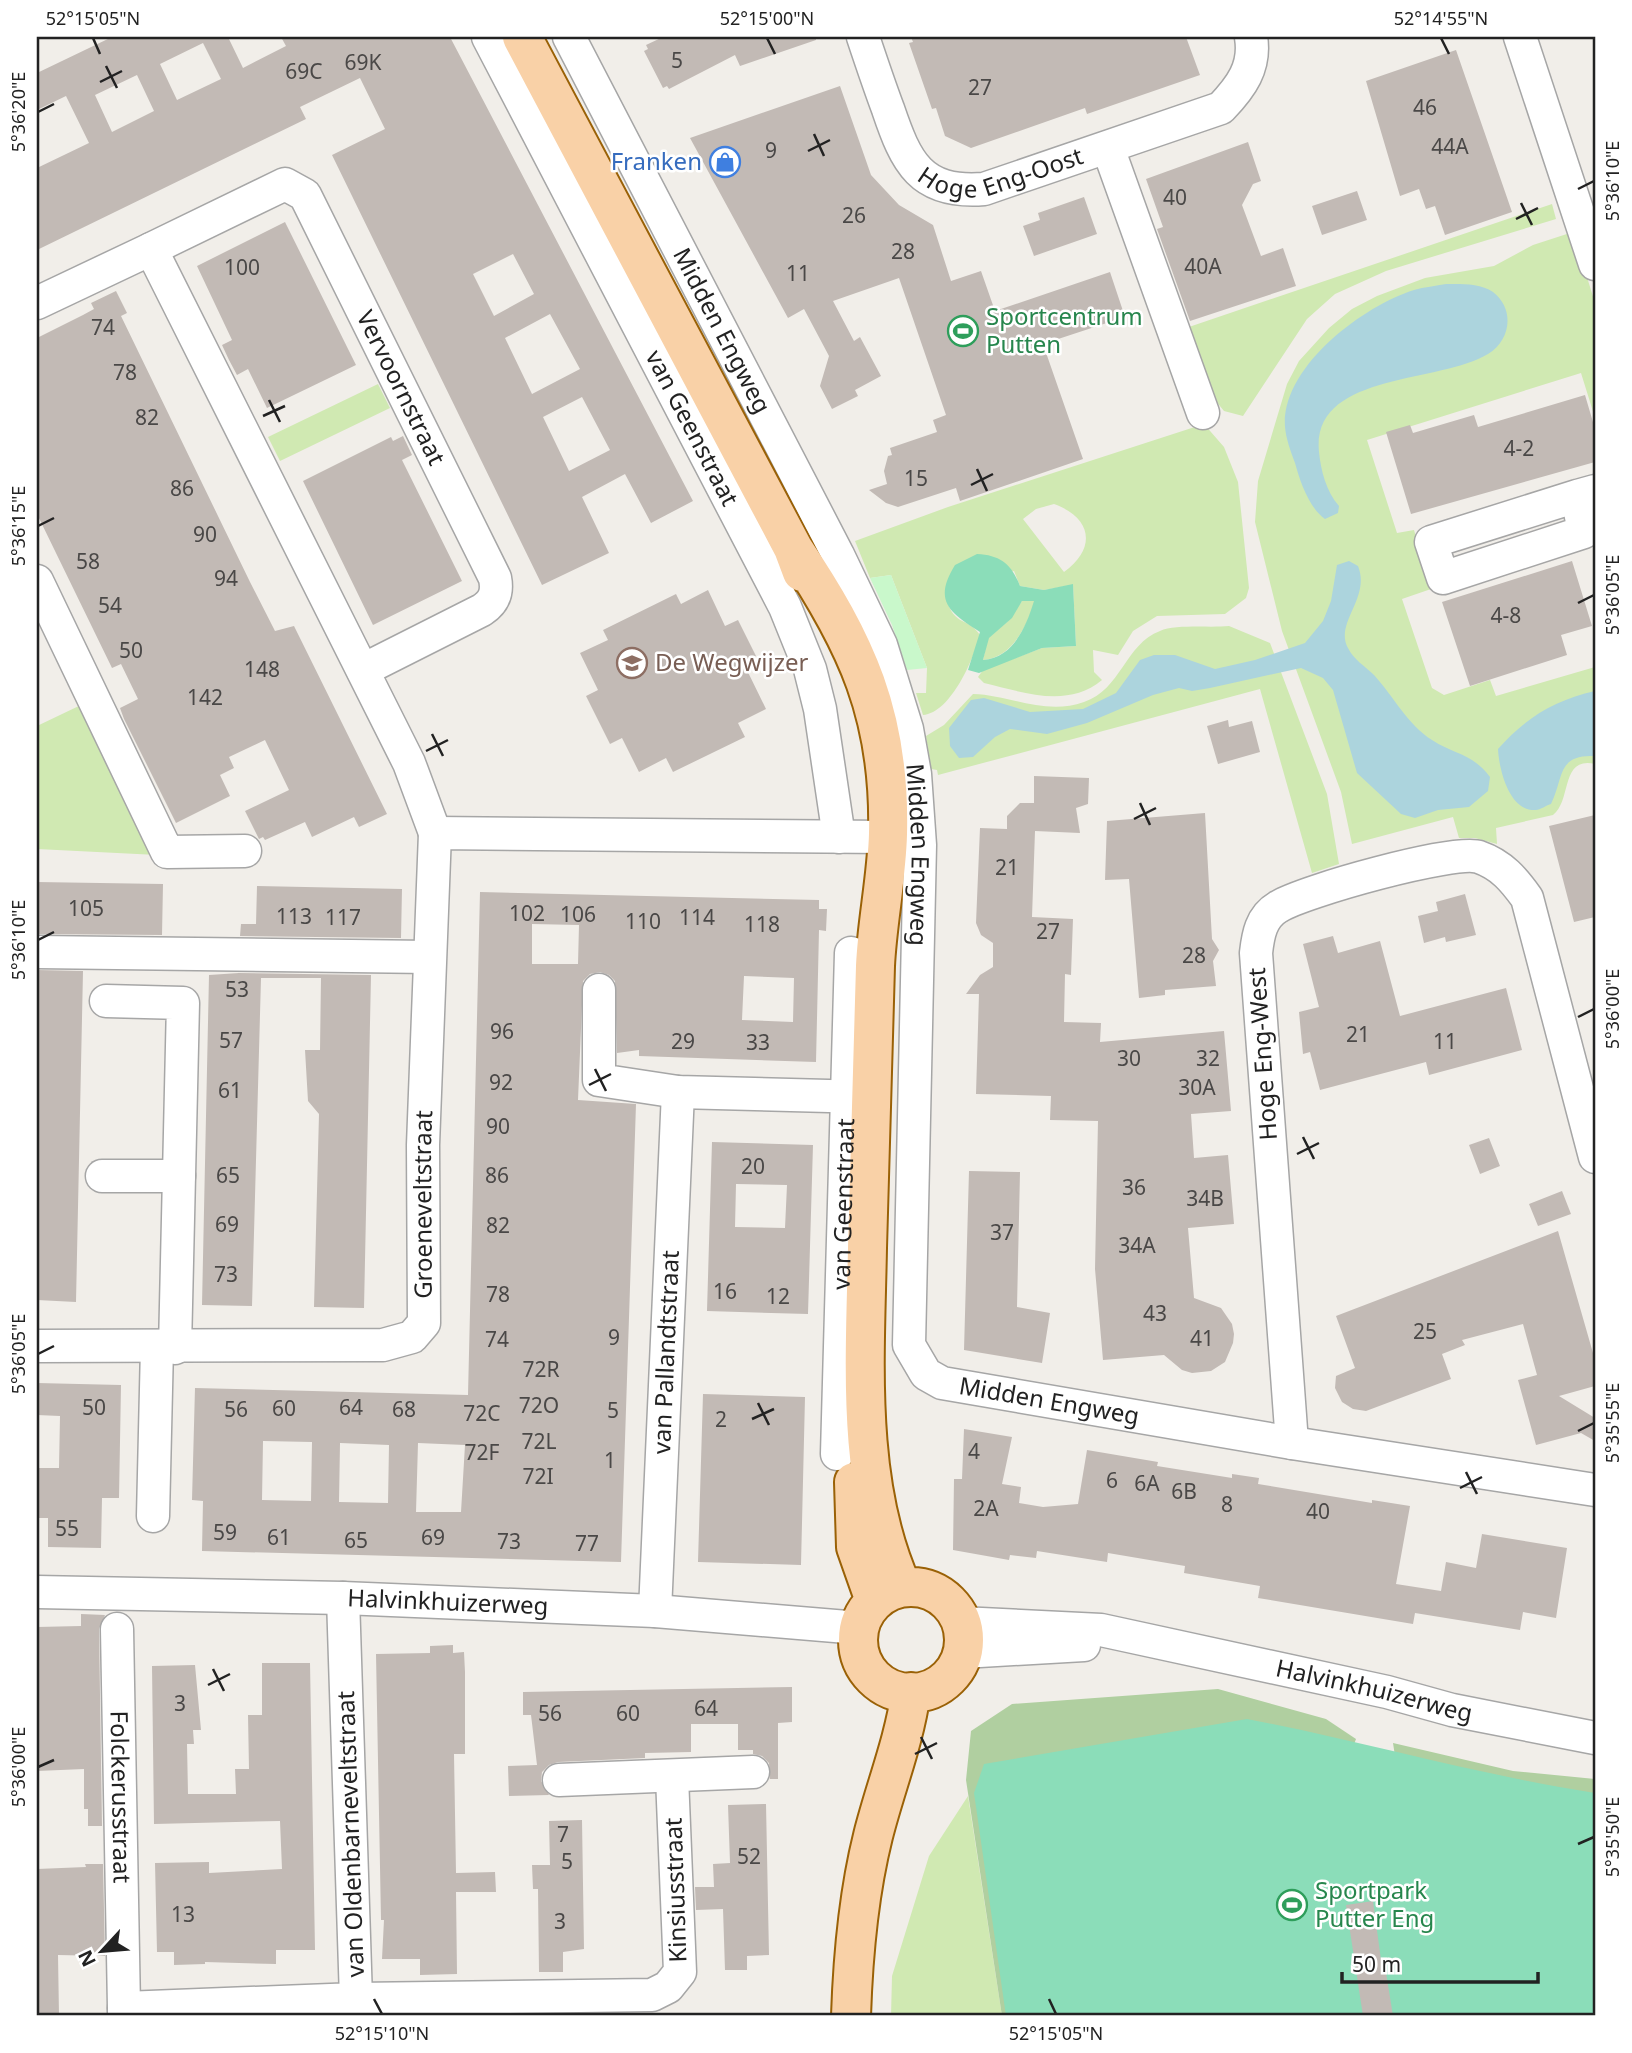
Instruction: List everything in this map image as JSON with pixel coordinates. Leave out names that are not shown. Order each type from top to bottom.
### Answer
[{"type":"main road","name":"van Geenstraat","points":[[522,37],[793,548],[825,596],[854,648],[869,688],[888,791],[866,837],[877,914],[859,1096],[866,1330],[857,1399],[853,1518],[861,1567],[879,1606]]},
{"type":"main road","points":[[923,1588],[946,1601],[962,1638],[954,1671],[930,1690],[900,1690],[866,1668],[859,1649],[879,1606],[923,1588]]},
{"type":"main road","points":[[850,2016],[854,1943],[873,1835],[878,1742],[900,1690]]},
{"type":"street","name":"van Geenstraat","points":[[488,37],[785,607],[810,669],[820,709],[866,837]]},
{"type":"street","name":"Midden Engweg","points":[[569,37],[838,555],[881,645],[907,729],[915,774],[920,845],[909,1345],[926,1374],[942,1383],[1292,1443]]},
{"type":"street","name":"Hoge Eng-Oost","points":[[863,37],[900,145],[914,168],[934,184],[958,191],[984,189],[1221,107],[1240,89],[1250,66],[1251,37]]},
{"type":"street","points":[[1520,37],[1595,264]]},
{"type":"street","name":"Hoge Eng-Oost","points":[[1108,148],[1203,413]]},
{"type":"street","name":"Vervoornstraat","points":[[37,303],[285,184],[304,195],[495,578],[497,588],[490,604],[482,610],[363,670]]},
{"type":"street","points":[[151,249],[409,763],[435,833],[866,837]]},
{"type":"street","points":[[37,581],[167,852],[245,851]]},
{"type":"street","name":"Groeneveltstraat","points":[[37,1346],[166,1348],[383,1345],[412,1336],[424,1323],[423,1145],[435,833]]},
{"type":"street","name":"Hoge Eng-West","points":[[1292,1443],[1256,953],[1259,929],[1276,908],[1300,897],[1437,859],[1477,856],[1507,872],[1527,898],[1595,1157]]},
{"type":"street","points":[[37,952],[429,957]]},
{"type":"street","points":[[153,1516],[179,1176],[186,953]]},
{"type":"street","name":"van Geenstraat","points":[[837,1454],[859,1096],[851,953]]},
{"type":"street","points":[[599,989],[599,1080],[678,1092],[859,1096]]},
{"type":"street","points":[[106,1001],[183,1003]]},
{"type":"street","name":"van Pallandtstraat","points":[[655,1611],[678,1092]]},
{"type":"street","points":[[102,1176],[179,1176]]},
{"type":"street","points":[[1292,1443],[1595,1490]]},
{"type":"street","name":"Halvinkhuizerweg","points":[[37,1592],[343,1598],[655,1611],[879,1606]]},
{"type":"street","name":"van Oldenbarneveltstraat","points":[[124,2012],[356,1999],[343,1598]]},
{"type":"street","name":"Folckerusstraat","points":[[117,1629],[124,2012]]},
{"type":"street","name":"Halvinkhuizerweg","points":[[962,1638],[1152,1642],[1452,1710],[1595,1738]]},
{"type":"street","points":[[558,1780],[753,1772]]},
{"type":"street","name":"Kinsiusstraat","points":[[356,1999],[615,2006],[652,1995],[668,1987],[680,1972],[672,1777]]},
{"type":"green space","points":[[1552,204],[1556,219],[1386,271],[1335,294],[1307,319],[1243,416],[1224,411],[1215,400],[1186,328]]},
{"type":"green space","points":[[1573,232],[1595,303],[1595,418],[1581,373],[1367,440],[1397,533],[1414,530],[1431,589],[1402,599],[1432,688],[1444,695],[1490,680],[1496,696],[1595,667],[1595,764],[1584,763],[1571,773],[1563,800],[1553,815],[1496,828],[1497,844],[1475,838],[1459,838],[1453,817],[1352,844],[1341,792],[1282,631],[1255,522],[1258,481],[1287,384],[1299,361],[1329,328],[1352,309],[1377,296],[1425,278],[1494,266],[1533,245]]},
{"type":"green space","points":[[378,384],[390,408],[280,461],[268,437]]},
{"type":"green space","points":[[1204,424],[1224,447],[1238,482],[1249,588],[1246,598],[1225,614],[1157,616],[1133,631],[1118,655],[1093,650],[1094,672],[1102,680],[1088,689],[1060,696],[1029,694],[984,683],[978,677],[983,670],[1042,648],[1076,646],[1073,585],[1044,590],[1020,586],[1014,571],[945,590],[951,611],[980,635],[967,670],[952,695],[933,712],[923,715],[916,693],[926,693],[927,668],[891,575],[870,578],[855,541],[948,507]],"holes":[[[1054,504],[1067,510],[1083,525],[1086,534],[1082,553],[1064,572],[1023,519],[1036,509]]]},
{"type":"green space","points":[[977,554],[993,556],[1009,567],[1020,586],[1044,590],[1073,584],[1076,646],[1042,648],[979,673],[968,670],[980,632],[953,612],[945,597],[948,578],[955,565]],"holes":[[[1022,601],[1034,601],[1017,640],[1002,654],[983,660],[989,638],[1012,618]]]},
{"type":"green space","points":[[891,575],[927,668],[907,670],[892,625],[870,578]]},
{"type":"green space","points":[[1022,601],[1035,601],[1023,630],[1002,653],[983,660],[988,638],[1007,622]]},
{"type":"green space","points":[[1229,626],[1270,643],[1327,794],[1339,864],[1312,873],[1260,689],[938,775],[937,770],[931,769],[926,736],[944,725],[973,694],[1042,706],[1070,706],[1084,702],[1107,688],[1130,656],[1148,637],[1167,629]]},
{"type":"green space","points":[[83,704],[157,855],[37,849],[37,726]]},
{"type":"green space","points":[[1218,1689],[1326,1719],[1356,1739],[1350,1755],[1020,2016],[1002,2016],[966,1780],[971,1731],[1012,1704]]},
{"type":"green space","name":"Sportpark Putter Eng","points":[[1247,1719],[1508,1777],[1595,1793],[1595,2016],[1006,2016],[974,1793],[984,1764]]},
{"type":"green space","points":[[1393,1743],[1513,1771],[1595,1779],[1595,1834],[1397,1769]]},
{"type":"green space","points":[[968,1796],[1002,2016],[891,2016],[892,1976],[929,1856]]},
{"type":"water","points":[[1446,284],[1482,287],[1500,299],[1507,315],[1502,341],[1488,354],[1466,364],[1382,384],[1356,394],[1335,407],[1322,426],[1319,452],[1325,481],[1339,506],[1338,513],[1325,519],[1314,508],[1306,494],[1286,436],[1287,405],[1296,383],[1329,342],[1372,310],[1414,290]]},
{"type":"water","points":[[1349,561],[1358,566],[1361,578],[1357,599],[1345,629],[1348,648],[1423,734],[1477,763],[1490,777],[1488,791],[1469,807],[1438,810],[1415,818],[1401,814],[1357,773],[1333,690],[1323,678],[1301,668],[1192,691],[1179,688],[1153,695],[1087,723],[1047,734],[1010,729],[995,737],[973,757],[959,758],[950,746],[949,728],[971,700],[984,698],[1030,712],[1083,709],[1116,693],[1140,660],[1154,655],[1175,655],[1215,669],[1255,660],[1305,643],[1323,621],[1331,601],[1337,565]]},
{"type":"water","points":[[1595,691],[1595,756],[1583,756],[1568,763],[1551,804],[1536,810],[1527,809],[1512,797],[1507,788],[1498,749],[1530,719],[1567,699]]},
{"type":"building","points":[[112,37],[228,37],[243,68],[286,46],[281,37],[450,37],[693,501],[651,523],[625,474],[582,497],[609,553],[542,585],[332,155],[385,129],[360,78],[300,107],[306,119],[37,250],[37,168],[89,143],[66,96],[37,110],[37,73]],"holes":[[[203,43],[221,79],[177,100],[160,64]],[[137,75],[154,111],[112,132],[95,95]],[[513,254],[534,294],[494,316],[473,274]],[[550,314],[580,369],[532,394],[505,338]],[[582,397],[610,450],[569,471],[543,417]]]},
{"type":"building","points":[[663,37],[816,37],[816,40],[740,66],[735,55],[669,89],[667,86],[663,88],[644,51],[648,49],[646,45]]},
{"type":"building","points":[[911,37],[1186,37],[1200,75],[1087,114],[1085,108],[971,148],[945,136],[936,108],[932,109],[909,43],[913,42]]},
{"type":"building","points":[[1456,50],[1512,212],[1445,235],[1435,206],[1426,209],[1419,189],[1400,196],[1366,81]]},
{"type":"building","points":[[840,86],[871,175],[899,205],[933,225],[951,281],[981,271],[995,311],[1110,272],[1125,317],[1043,344],[1083,459],[960,501],[956,488],[898,507],[886,503],[869,490],[887,484],[884,471],[888,456],[892,455],[890,448],[937,432],[933,420],[946,415],[899,278],[833,301],[854,341],[860,337],[881,376],[855,390],[858,396],[832,409],[820,386],[829,356],[804,309],[788,318],[690,138]]},
{"type":"building","points":[[1248,142],[1261,181],[1253,184],[1242,205],[1261,256],[1283,248],[1296,286],[1190,321],[1157,229],[1163,227],[1146,179]]},
{"type":"building","points":[[1357,191],[1367,220],[1322,235],[1312,206]]},
{"type":"building","points":[[1084,197],[1097,234],[1034,256],[1023,226],[1040,220],[1038,213]]},
{"type":"building","points":[[285,222],[356,365],[267,408],[248,369],[237,375],[229,360],[222,345],[232,340],[197,266]]},
{"type":"building","points":[[116,291],[127,313],[121,316],[275,631],[294,626],[387,814],[359,827],[354,817],[312,837],[305,822],[265,840],[263,837],[259,839],[245,811],[289,790],[265,740],[229,757],[234,768],[220,775],[230,796],[176,823],[120,708],[138,699],[121,664],[112,668],[37,514],[37,338],[94,309],[91,303]]},
{"type":"building","points":[[1585,395],[1595,429],[1595,462],[1411,514],[1386,432],[1410,425],[1413,433],[1474,415],[1478,427]]},
{"type":"building","points":[[403,436],[412,455],[402,460],[462,581],[373,625],[303,481],[391,437],[393,441]]},
{"type":"building","points":[[1572,561],[1592,626],[1561,635],[1567,655],[1470,686],[1442,602]]},
{"type":"building","points":[[708,590],[725,626],[738,620],[756,656],[743,662],[766,709],[738,723],[745,737],[673,772],[666,758],[639,772],[622,738],[610,744],[586,696],[598,690],[580,653],[608,640],[603,630],[676,594],[681,604]]},
{"type":"building","points":[[1228,720],[1229,727],[1252,721],[1260,752],[1218,764],[1207,726]]},
{"type":"building","points":[[1034,776],[1089,778],[1088,804],[1076,808],[1080,833],[1035,831],[1032,917],[1073,919],[1071,975],[1065,974],[1064,1022],[1101,1023],[1100,1042],[1224,1031],[1231,1111],[1191,1114],[1194,1158],[1228,1155],[1234,1224],[1188,1228],[1194,1298],[1221,1308],[1232,1324],[1234,1334],[1225,1362],[1211,1371],[1192,1373],[1182,1370],[1164,1355],[1103,1360],[1095,1269],[1098,1121],[1050,1120],[1051,1096],[976,1094],[979,994],[966,994],[980,975],[993,967],[993,943],[981,935],[976,923],[980,828],[1007,829],[1007,816],[1020,803],[1034,803]]},
{"type":"building","points":[[1205,813],[1212,939],[1219,950],[1213,961],[1216,986],[1165,990],[1165,995],[1139,998],[1129,879],[1105,880],[1107,821]]},
{"type":"building","points":[[1595,815],[1595,917],[1574,922],[1549,826]]},
{"type":"building","points":[[37,882],[163,884],[162,935],[37,934]]},
{"type":"building","points":[[257,886],[402,889],[401,938],[240,936],[241,924],[256,924]]},
{"type":"building","points":[[480,892],[819,900],[819,909],[827,909],[826,931],[819,930],[816,1062],[639,1056],[639,1050],[617,1053],[615,981],[600,972],[590,974],[583,981],[578,1100],[636,1104],[621,1562],[202,1551],[203,1501],[192,1500],[195,1388],[468,1395]],"holes":[[[532,924],[579,925],[578,964],[532,964]],[[744,976],[794,978],[793,1022],[742,1020]],[[263,1441],[312,1442],[311,1501],[262,1500]],[[340,1443],[389,1445],[388,1503],[339,1502]],[[418,1443],[465,1445],[461,1512],[416,1512]]]},
{"type":"building","points":[[1465,894],[1476,935],[1446,942],[1445,937],[1424,943],[1418,916],[1438,911],[1436,902]]},
{"type":"building","points":[[1333,936],[1338,953],[1380,941],[1400,1016],[1506,988],[1522,1050],[1429,1075],[1426,1062],[1320,1090],[1310,1052],[1303,1054],[1299,1012],[1319,1007],[1303,944]]},
{"type":"building","points":[[37,970],[83,971],[76,1302],[37,1300]]},
{"type":"building","points":[[209,975],[371,975],[364,1308],[314,1307],[319,1114],[308,1101],[305,1050],[320,1050],[321,978],[261,978],[252,1306],[202,1305]]},
{"type":"building","points":[[1489,1138],[1500,1166],[1480,1174],[1469,1145]]},
{"type":"building","points":[[712,1142],[813,1145],[808,1314],[707,1311]],"holes":[[[736,1184],[787,1185],[785,1228],[735,1227]]]},
{"type":"building","points":[[969,1171],[1020,1172],[1017,1307],[1050,1313],[1042,1363],[964,1350]]},
{"type":"building","points":[[1562,1191],[1571,1214],[1538,1226],[1529,1204]]},
{"type":"building","points":[[1558,1231],[1595,1360],[1595,1386],[1559,1396],[1595,1418],[1595,1441],[1581,1433],[1536,1445],[1518,1380],[1537,1375],[1523,1324],[1462,1340],[1465,1345],[1442,1354],[1451,1379],[1366,1411],[1353,1409],[1342,1402],[1335,1388],[1336,1376],[1355,1368],[1336,1316]]},
{"type":"building","points":[[37,1383],[121,1385],[119,1498],[102,1498],[101,1548],[48,1547],[48,1518],[37,1518],[37,1468],[59,1468],[60,1416],[37,1415]]},
{"type":"building","points":[[703,1394],[805,1397],[801,1565],[698,1562]]},
{"type":"building","points":[[964,1429],[1012,1437],[1002,1484],[1021,1487],[1019,1503],[1043,1507],[1078,1504],[1087,1450],[1158,1462],[1157,1466],[1232,1478],[1232,1474],[1259,1478],[1258,1484],[1372,1503],[1372,1500],[1410,1506],[1396,1584],[1441,1591],[1446,1562],[1476,1568],[1482,1534],[1567,1548],[1556,1618],[1523,1612],[1520,1630],[1415,1613],[1413,1624],[1258,1598],[1260,1586],[1184,1573],[1185,1566],[1108,1553],[1107,1562],[1037,1551],[1036,1558],[1010,1555],[1009,1560],[953,1550],[954,1479],[962,1479]]},
{"type":"building","points":[[81,1614],[105,1615],[99,1629],[102,1826],[88,1826],[88,1809],[84,1809],[84,1769],[37,1771],[37,1627],[81,1626]]},
{"type":"building","points":[[453,1645],[453,1653],[464,1652],[465,1672],[465,1754],[454,1754],[456,1873],[495,1872],[496,1892],[456,1892],[457,1974],[420,1975],[420,1959],[382,1959],[384,1920],[381,1920],[376,1654],[430,1653],[430,1646]]},
{"type":"building","points":[[262,1663],[310,1663],[315,1950],[276,1950],[276,1964],[205,1962],[174,1965],[174,1952],[157,1952],[155,1863],[209,1862],[209,1873],[282,1869],[280,1821],[154,1824],[152,1666],[195,1665],[201,1730],[193,1730],[194,1744],[187,1744],[188,1794],[236,1794],[235,1769],[249,1769],[248,1715],[262,1715]]},
{"type":"building","points":[[792,1687],[792,1722],[778,1723],[778,1779],[770,1779],[769,1763],[762,1756],[753,1754],[753,1750],[738,1750],[738,1724],[691,1724],[691,1752],[645,1753],[645,1758],[558,1762],[549,1765],[542,1772],[541,1781],[549,1795],[509,1796],[508,1766],[537,1765],[531,1715],[523,1715],[523,1692]]},
{"type":"building","points":[[766,1804],[769,1955],[747,1956],[747,1970],[725,1970],[723,1909],[696,1910],[695,1887],[714,1887],[713,1864],[730,1863],[728,1805]]},
{"type":"building","points":[[582,1820],[584,1949],[563,1952],[563,1972],[539,1972],[538,1889],[533,1889],[532,1865],[550,1865],[549,1821]]},
{"type":"building","points":[[85,1864],[103,1864],[105,1956],[58,1955],[59,2016],[37,2016],[37,1869],[86,1867]]},
{"type":"building","points":[[1373,1901],[1381,1960],[1384,1960],[1393,2016],[1363,2016],[1346,1905]]},
{"type":"place","name":"Franken","points":[[725,162]]},
{"type":"place","name":"Sportcentrum Putten","points":[[963,331]]},
{"type":"place","name":"De Wegwijzer","points":[[632,663]]},
{"type":"place","name":"Sportpark Putter Eng","points":[[1292,1905]]}]
